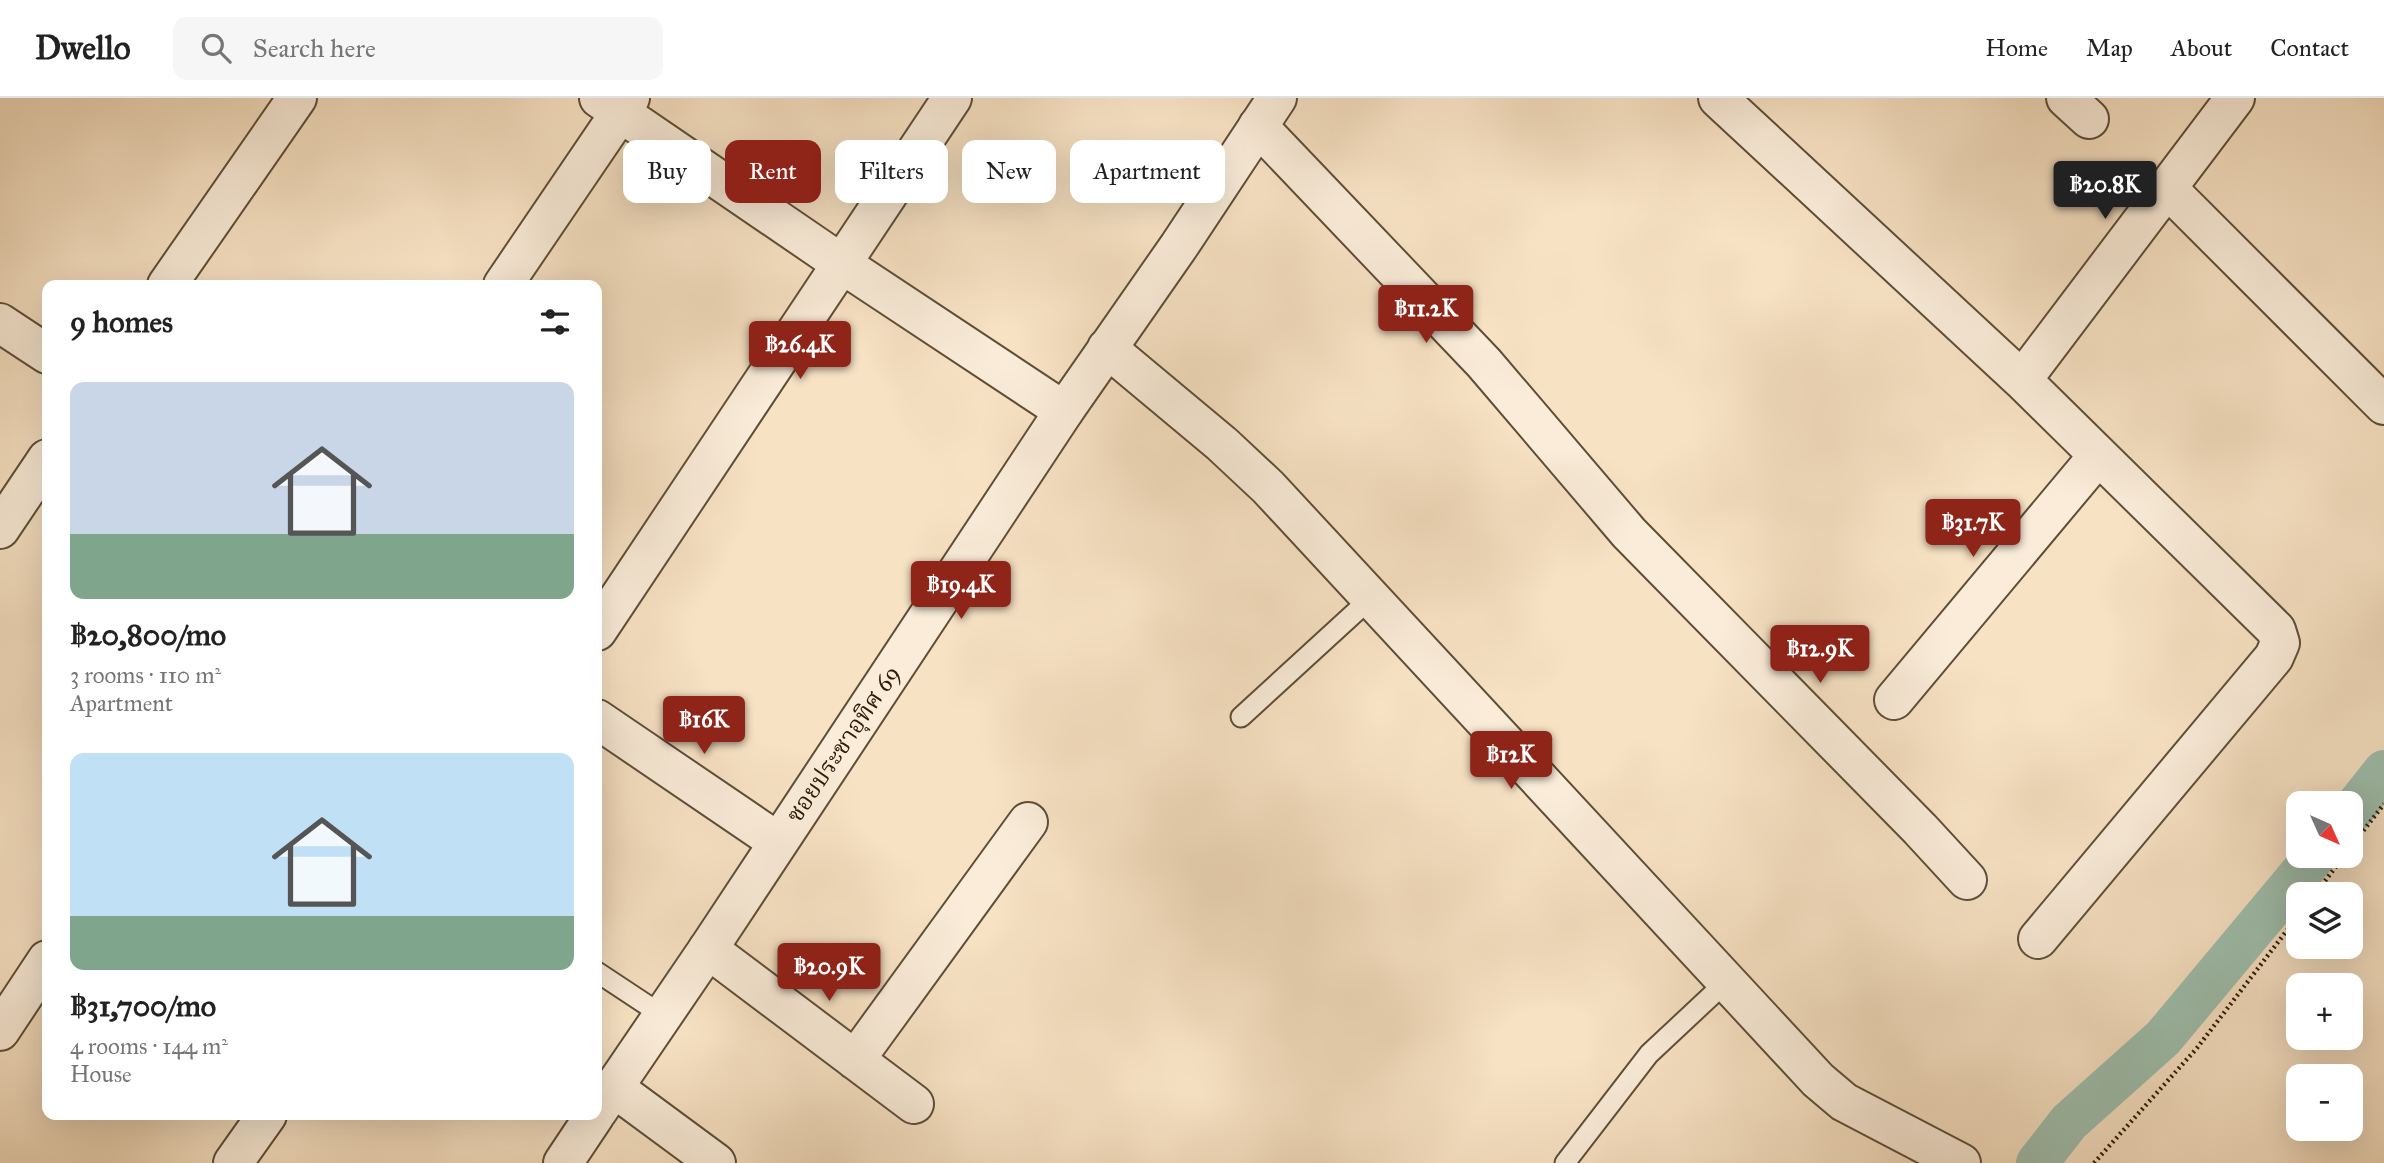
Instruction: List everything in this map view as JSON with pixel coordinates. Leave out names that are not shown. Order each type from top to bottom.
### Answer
[{"type":"street","points":[[170,280],[297,98]]},
{"type":"street","points":[[602,624],[953,98]]},
{"type":"street","points":[[1718,98],[2022,380],[2276,630],[2280,643],[2274,657],[2038,939]]},
{"type":"street","points":[[2022,380],[2235,98]]},
{"type":"street","points":[[506,280],[617,103],[842,264],[1064,411]]},
{"type":"street","points":[[1268,112],[1629,533],[1967,880]]},
{"type":"street","name":"ซอยประชาอุทิศ 69","points":[[602,1104],[708,949],[1064,411],[1268,112]]},
{"type":"street","points":[[2167,188],[2384,405]]},
{"type":"street","points":[[0,323],[42,351]]},
{"type":"street","points":[[1107,348],[1222,444],[1268,487],[1818,1080],[1844,1102],[1961,1163]]},
{"type":"street","points":[[1894,700],[2098,456]]},
{"type":"street","points":[[0,529],[42,466]]},
{"type":"street","points":[[602,722],[778,842]]},
{"type":"street","points":[[855,1060],[1028,822]]},
{"type":"street","points":[[708,949],[914,1104]]},
{"type":"street","points":[[0,1031],[42,968]]},
{"type":"street","points":[[602,1104],[716,1163]]},
{"type":"street","points":[[233,1163],[263,1120]]},
{"type":"street","name":"ซอยประชาอุทิศ 69","points":[[563,1163],[591,1120]]},
{"type":"lane","points":[[1241,717],[1372,597]]},
{"type":"lane","points":[[602,975],[662,1015]]},
{"type":"lane","points":[[1591,1163],[1570,1157],[1650,1054],[1727,981]]},
{"type":"path","points":[[2363,831],[2384,804]]},
{"type":"path","points":[[2324,882],[2335,868]]},
{"type":"path","points":[[2094,1163],[2197,1048],[2286,932]]},
{"type":"waterway","points":[[2363,798],[2384,771]]},
{"type":"waterway","points":[[2037,1163],[2069,1122],[2163,1038],[2305,868]]}]
